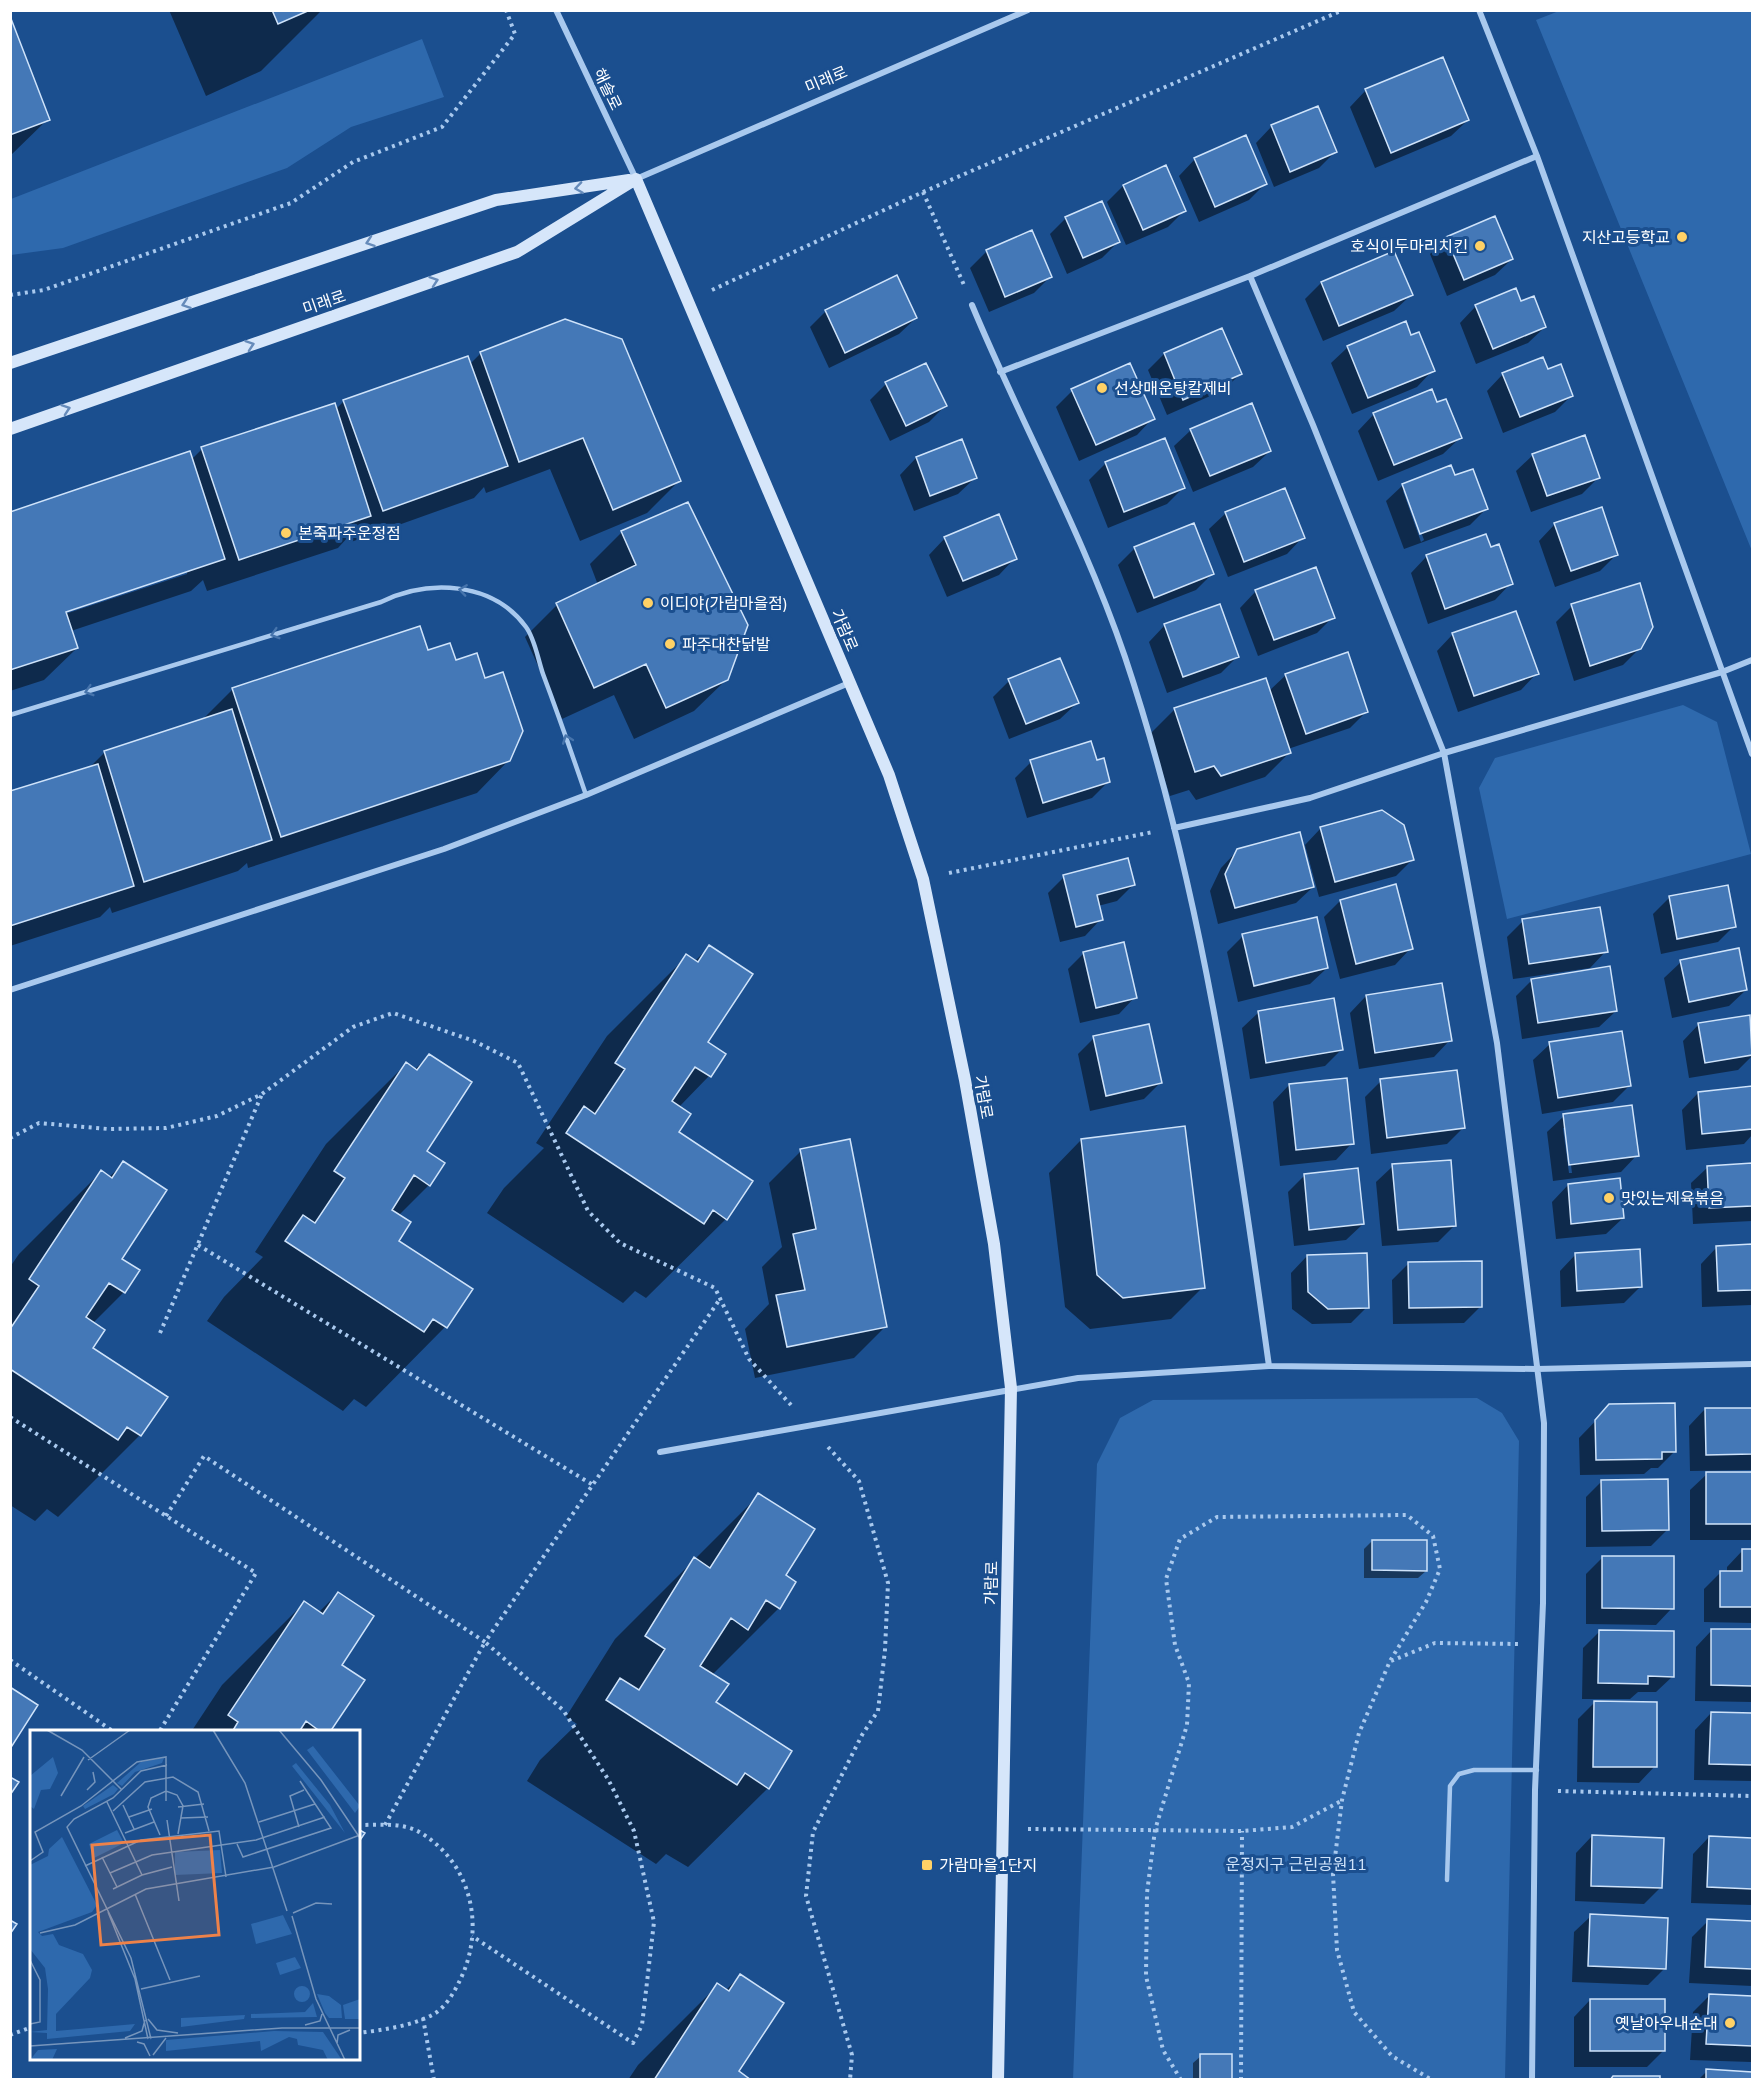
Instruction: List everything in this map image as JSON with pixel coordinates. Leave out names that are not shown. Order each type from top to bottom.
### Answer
[{"type":"street","name":"해솔로","points":[[556,10],[636,179]]},
{"type":"street","name":"미래로","points":[[10,429],[518,252],[636,179],[1028,10]]},
{"type":"street","points":[[1479,10],[1537,156],[1654,474],[1752,754]]},
{"type":"street","points":[[1000,372],[1250,276],[1537,156]]},
{"type":"street","name":"미래로","points":[[10,363],[496,200],[636,179]]},
{"type":"street","name":"가람로","points":[[636,179],[889,775],[923,879],[965,1080],[994,1244],[1011,1388],[998,2079]]},
{"type":"street","points":[[1250,276],[1353,523],[1444,753],[1497,1043],[1544,1423],[1532,2079]]},
{"type":"street","points":[[972,305],[1000,372],[1071,519],[1125,657],[1174,828],[1210,995],[1255,1263],[1269,1366]]},
{"type":"street","points":[[1174,828],[1310,798],[1444,753],[1722,672],[1752,660]]},
{"type":"street","points":[[10,990],[444,849],[586,795],[849,683]]},
{"type":"street","points":[[660,1452],[1011,1388],[1078,1378],[1269,1366],[1537,1369],[1752,1364]]},
{"type":"lane","points":[[10,715],[381,602],[400,593],[420,588],[477,592],[497,601],[527,628],[586,795]]},
{"type":"lane","points":[[1447,1880],[1450,1786],[1459,1774],[1474,1770],[1537,1770]]},
{"type":"path","points":[[10,295],[44,290],[291,203],[353,162],[442,127],[514,34],[506,10]]},
{"type":"path","points":[[687,302],[923,192],[1343,10]]},
{"type":"path","points":[[923,192],[972,305]]},
{"type":"path","points":[[923,879],[1174,828]]},
{"type":"path","points":[[10,1138],[39,1124],[108,1130],[166,1128],[217,1116],[262,1094],[353,1027],[393,1012],[474,1041],[518,1063],[588,1211],[620,1243],[715,1288],[749,1359],[859,1481],[888,1583],[885,1650],[878,1711],[862,1735],[813,1832],[806,1896],[852,2055],[850,2079]]},
{"type":"path","points":[[160,1334],[262,1094]]},
{"type":"path","points":[[198,1245],[593,1485]]},
{"type":"path","points":[[385,1826],[485,1642],[720,1299]]},
{"type":"path","points":[[10,1417],[256,1573],[160,1730]]},
{"type":"path","points":[[166,1516],[204,1456],[485,1642],[563,1710],[608,1779],[634,1831],[654,1922],[642,2025],[633,2043],[472,1936]]},
{"type":"path","points":[[1181,2079],[1163,2050],[1146,1976],[1147,1893],[1155,1830],[1187,1725],[1189,1683],[1175,1645],[1166,1579],[1180,1539],[1217,1517],[1407,1515],[1433,1536],[1440,1569],[1426,1602],[1390,1661],[1359,1733],[1342,1800],[1333,1874],[1337,1950],[1354,2012],[1392,2056],[1432,2079]]},
{"type":"path","points":[[1390,1661],[1435,1643],[1541,1644]]},
{"type":"path","points":[[10,1660],[113,1730]]},
{"type":"path","points":[[1536,1790],[1752,1796]]},
{"type":"path","points":[[1003,1828],[1242,1830],[1292,1827],[1342,1800]]},
{"type":"path","points":[[360,1825],[397,1825],[421,1833],[452,1859],[467,1889],[474,1920],[471,1958],[454,1993],[435,2013],[409,2025],[360,2033]]},
{"type":"path","points":[[1241,2079],[1242,1830]]},
{"type":"path","points":[[423,2018],[434,2079]]},
{"type":"path","points":[[10,2035],[30,2028]]},
{"type":"green space","name":"지산고등학교","points":[[1559,11],[1752,11],[1752,551],[1536,20]]},
{"type":"green space","points":[[422,39],[444,97],[351,127],[287,168],[63,248],[11,255],[11,199]]},
{"type":"green space","points":[[1683,705],[1717,722],[1751,854],[1507,919],[1479,788],[1495,758]]},
{"type":"green space","name":"운정지구 근린공원11","points":[[1477,1398],[1502,1413],[1519,1441],[1505,2079],[1073,2080],[1097,1464],[1120,1418],[1153,1400]]},
{"type":"building","points":[[272,10],[310,10],[278,24]]},
{"type":"building","points":[[10,16],[50,120],[10,135]]},
{"type":"building","points":[[1443,57],[1469,120],[1391,153],[1365,89]]},
{"type":"building","points":[[1318,106],[1337,152],[1290,172],[1271,125]]},
{"type":"building","points":[[1246,135],[1267,184],[1215,207],[1194,158]]},
{"type":"building","points":[[1166,165],[1186,211],[1143,230],[1123,185]]},
{"type":"building","points":[[1102,201],[1120,242],[1083,258],[1065,217]]},
{"type":"building","points":[[1495,216],[1513,259],[1464,280],[1446,237]]},
{"type":"building","points":[[1032,230],[1052,277],[1005,297],[986,250]]},
{"type":"building","points":[[1394,251],[1413,295],[1339,326],[1321,282]]},
{"type":"building","points":[[897,275],[917,318],[845,353],[825,310]]},
{"type":"building","points":[[1516,288],[1521,301],[1534,296],[1546,327],[1493,349],[1475,305]]},
{"type":"building","points":[[565,319],[622,339],[681,481],[613,510],[583,438],[519,462],[480,352]]},
{"type":"building","points":[[1406,321],[1411,335],[1419,332],[1435,371],[1368,398],[1347,346]]},
{"type":"building","points":[[1222,328],[1242,374],[1183,400],[1164,353]]},
{"type":"building","points":[[468,356],[508,466],[383,511],[343,400]]},
{"type":"building","points":[[1543,357],[1548,369],[1561,364],[1573,396],[1520,417],[1502,373]]},
{"type":"building","points":[[926,363],[947,406],[906,426],[885,382]]},
{"type":"building","points":[[1130,363],[1155,419],[1096,445],[1071,389]]},
{"type":"building","points":[[1432,389],[1437,402],[1446,399],[1462,438],[1394,465],[1373,413]]},
{"type":"building","points":[[335,403],[371,516],[239,560],[201,447]]},
{"type":"building","points":[[1252,403],[1271,451],[1210,476],[1190,429]]},
{"type":"building","points":[[1585,435],[1600,478],[1547,496],[1532,454]]},
{"type":"building","points":[[1165,438],[1185,488],[1124,512],[1105,462]]},
{"type":"building","points":[[962,439],[977,478],[930,496],[916,457]]},
{"type":"building","points":[[190,451],[225,559],[66,612],[78,648],[10,670],[10,512]]},
{"type":"building","points":[[1451,465],[1455,475],[1473,469],[1488,509],[1420,534],[1402,484]]},
{"type":"building","points":[[1285,488],[1305,538],[1244,562],[1225,512]]},
{"type":"building","points":[[688,502],[748,625],[728,680],[666,708],[646,664],[594,688],[556,603],[636,565],[621,531]]},
{"type":"building","points":[[1602,507],[1618,555],[1571,571],[1554,523]]},
{"type":"building","points":[[999,514],[1017,559],[963,581],[944,537]]},
{"type":"building","points":[[1194,523],[1214,574],[1154,598],[1134,547]]},
{"type":"building","points":[[1486,534],[1491,547],[1499,544],[1513,584],[1445,609],[1426,555]]},
{"type":"building","points":[[1316,567],[1335,618],[1274,640],[1255,590]]},
{"type":"building","points":[[1640,583],[1653,627],[1641,649],[1590,666],[1571,604]]},
{"type":"building","points":[[1220,604],[1239,657],[1183,677],[1164,624]]},
{"type":"building","points":[[1516,611],[1539,674],[1474,696],[1452,633]]},
{"type":"building","points":[[420,626],[428,650],[450,643],[456,660],[477,653],[485,678],[503,672],[523,731],[510,761],[281,837],[232,688]]},
{"type":"building","points":[[1348,652],[1368,712],[1306,734],[1285,674]]},
{"type":"building","points":[[1060,658],[1079,703],[1026,724],[1008,679]]},
{"type":"building","points":[[1266,678],[1291,753],[1221,776],[1214,766],[1195,772],[1174,708]]},
{"type":"building","points":[[232,709],[272,840],[144,882],[104,751]]},
{"type":"building","points":[[1091,741],[1097,760],[1104,758],[1110,782],[1043,803],[1030,760]]},
{"type":"building","points":[[98,764],[134,886],[10,926],[10,791]]},
{"type":"building","points":[[1382,810],[1404,825],[1414,860],[1335,882],[1320,827]]},
{"type":"building","points":[[1300,832],[1314,887],[1235,908],[1225,874],[1237,849]]},
{"type":"building","points":[[1128,858],[1135,885],[1097,895],[1103,920],[1076,927],[1063,875]]},
{"type":"building","points":[[1396,884],[1413,949],[1356,964],[1340,900]]},
{"type":"building","points":[[1728,885],[1736,927],[1677,939],[1669,896]]},
{"type":"building","points":[[1600,907],[1608,952],[1529,964],[1522,919]]},
{"type":"building","points":[[1317,917],[1328,968],[1254,986],[1242,934]]},
{"type":"building","points":[[1124,942],[1137,998],[1096,1008],[1083,952]]},
{"type":"building","points":[[709,945],[753,974],[708,1042],[726,1054],[711,1077],[695,1067],[672,1101],[691,1114],[679,1132],[753,1181],[727,1220],[713,1210],[704,1224],[566,1133],[584,1106],[595,1114],[625,1069],[615,1063],[686,954],[698,962]]},
{"type":"building","points":[[1739,948],[1747,990],[1689,1002],[1680,960]]},
{"type":"building","points":[[1610,966],[1617,1011],[1538,1023],[1531,979]]},
{"type":"building","points":[[1442,983],[1452,1041],[1375,1053],[1366,995]]},
{"type":"building","points":[[1334,998],[1343,1050],[1266,1063],[1258,1011]]},
{"type":"building","points":[[1750,1015],[1752,1055],[1705,1063],[1698,1023]]},
{"type":"building","points":[[1149,1024],[1162,1083],[1106,1096],[1093,1036]]},
{"type":"building","points":[[1622,1031],[1631,1086],[1558,1098],[1549,1042]]},
{"type":"building","points":[[429,1054],[472,1082],[427,1151],[445,1163],[430,1186],[414,1175],[392,1210],[411,1222],[399,1241],[473,1289],[447,1328],[433,1319],[424,1332],[285,1241],[303,1215],[315,1223],[345,1178],[334,1171],[406,1062],[417,1070]]},
{"type":"building","points":[[1457,1070],[1465,1128],[1387,1138],[1380,1079]]},
{"type":"building","points":[[1347,1078],[1354,1144],[1296,1150],[1289,1084]]},
{"type":"building","points":[[1752,1086],[1752,1129],[1702,1134],[1698,1092]]},
{"type":"building","points":[[1632,1105],[1639,1156],[1569,1165],[1563,1114]]},
{"type":"building","points":[[1185,1126],[1205,1288],[1123,1298],[1097,1275],[1081,1139]]},
{"type":"building","points":[[850,1139],[887,1327],[787,1347],[776,1295],[805,1290],[793,1234],[816,1229],[800,1149]]},
{"type":"building","points":[[1451,1160],[1456,1226],[1398,1230],[1392,1164]]},
{"type":"building","points":[[123,1161],[167,1190],[122,1259],[140,1270],[125,1293],[109,1283],[86,1317],[105,1330],[93,1348],[168,1397],[141,1436],[127,1427],[118,1440],[10,1369],[10,1329],[39,1286],[29,1279],[101,1170],[112,1178]]},
{"type":"building","points":[[1752,1163],[1752,1206],[1709,1208],[1707,1166]]},
{"type":"building","points":[[1358,1168],[1364,1224],[1309,1230],[1304,1174]]},
{"type":"building","points":[[1620,1178],[1624,1218],[1571,1224],[1568,1184]]},
{"type":"building","points":[[1752,1244],[1752,1290],[1718,1291],[1716,1246]]},
{"type":"building","points":[[1640,1249],[1642,1287],[1577,1291],[1575,1253]]},
{"type":"building","points":[[1367,1253],[1369,1308],[1328,1309],[1308,1292],[1307,1255]]},
{"type":"building","points":[[1482,1261],[1482,1307],[1409,1308],[1408,1262]]},
{"type":"building","points":[[1675,1403],[1676,1452],[1662,1452],[1662,1459],[1596,1460],[1595,1420],[1609,1404]]},
{"type":"building","points":[[1705,1408],[1752,1408],[1752,1454],[1706,1455]]},
{"type":"building","points":[[1706,1472],[1752,1472],[1752,1524],[1706,1524]]},
{"type":"building","points":[[1668,1479],[1669,1530],[1602,1531],[1601,1480]]},
{"type":"building","points":[[758,1493],[815,1529],[786,1575],[796,1582],[780,1609],[766,1600],[748,1630],[731,1618],[700,1666],[729,1684],[716,1702],[792,1751],[769,1789],[745,1773],[737,1785],[606,1700],[620,1678],[639,1690],[665,1649],[645,1636],[694,1557],[710,1568]]},
{"type":"building","points":[[1372,1540],[1427,1540],[1427,1571],[1372,1570]]},
{"type":"building","points":[[1742,1549],[1752,1549],[1752,1607],[1720,1607],[1720,1571],[1742,1571]]},
{"type":"building","points":[[1602,1556],[1674,1556],[1674,1609],[1602,1608]]},
{"type":"building","points":[[338,1592],[374,1616],[342,1665],[365,1680],[331,1730],[318,1730],[306,1721],[300,1730],[233,1730],[238,1722],[228,1715],[304,1601],[323,1614]]},
{"type":"building","points":[[1711,1629],[1752,1629],[1752,1686],[1711,1685]]},
{"type":"building","points":[[1599,1630],[1674,1631],[1674,1677],[1648,1676],[1648,1684],[1598,1683]]},
{"type":"building","points":[[10,1687],[38,1705],[10,1749]]},
{"type":"building","points":[[1594,1701],[1657,1702],[1657,1767],[1593,1767]]},
{"type":"building","points":[[1711,1712],[1752,1713],[1752,1765],[1709,1764]]},
{"type":"building","points":[[10,1777],[19,1782],[10,1795]]},
{"type":"building","points":[[360,1830],[365,1833],[360,1840]]},
{"type":"building","points":[[1592,1835],[1664,1838],[1662,1888],[1591,1886]]},
{"type":"building","points":[[1709,1836],[1752,1838],[1752,1889],[1707,1887]]},
{"type":"building","points":[[1590,1914],[1668,1918],[1666,1969],[1588,1966]]},
{"type":"building","points":[[1707,1919],[1752,1921],[1752,1969],[1705,1967]]},
{"type":"building","points":[[10,1920],[17,1924],[10,1934]]},
{"type":"building","points":[[740,1974],[784,2003],[739,2071],[751,2080],[654,2080],[717,1983],[729,1991]]},
{"type":"building","points":[[1709,1994],[1752,1996],[1752,2046],[1706,2044]]},
{"type":"building","points":[[1590,1999],[1665,1999],[1665,2051],[1590,2051]]},
{"type":"building","points":[[1200,2054],[1232,2054],[1232,2080],[1200,2080]]},
{"type":"building","points":[[1706,2069],[1752,2072],[1752,2080],[1706,2080]]},
{"type":"building","points":[[1613,2076],[1660,2076],[1660,2080],[1610,2080]]},
{"type":"place","name":"지산고등학교","points":[[1682,237]]},
{"type":"place","name":"호식이두마리치킨","points":[[1480,246]]},
{"type":"place","name":"선상매운탕칼제비","points":[[1102,388]]},
{"type":"place","name":"본죽파주운정점","points":[[286,533]]},
{"type":"place","name":"이디야(가람마을점)","points":[[648,603]]},
{"type":"place","name":"파주대찬닭발","points":[[670,644]]},
{"type":"place","name":"맛있는제육볶음","points":[[1609,1198]]},
{"type":"place","name":"가람마을1단지","points":[[927,1865]]},
{"type":"place","name":"옛날아우내순대","points":[[1730,2023]]}]
